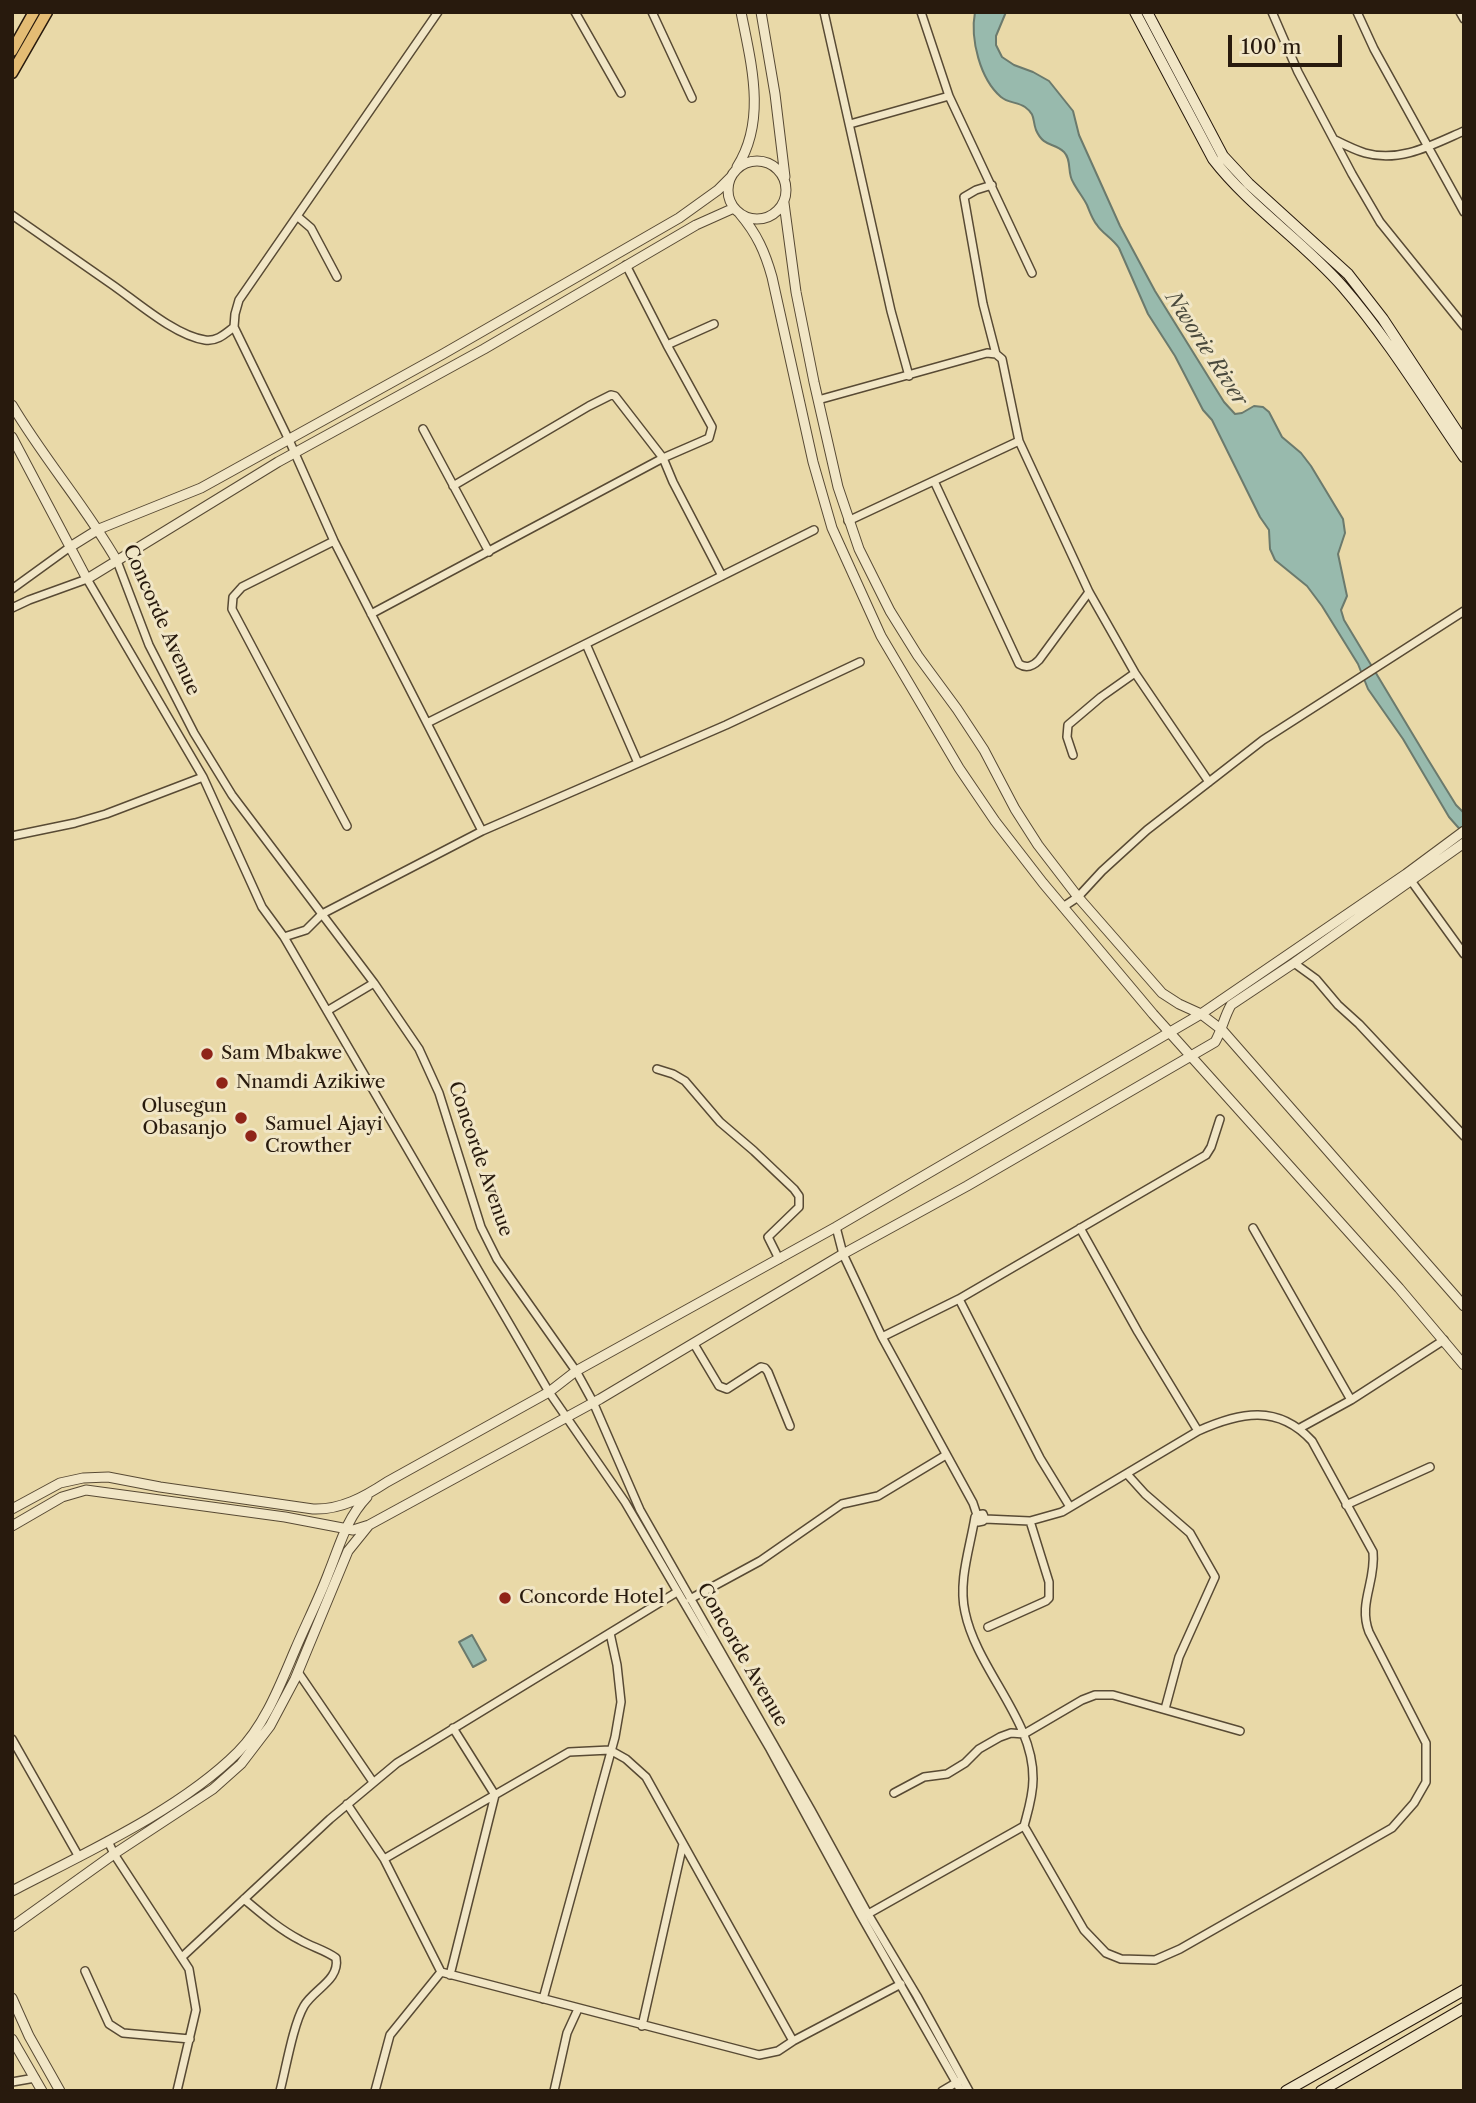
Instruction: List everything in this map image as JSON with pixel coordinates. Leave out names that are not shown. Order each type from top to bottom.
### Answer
[{"type":"main road","points":[[12,51],[34,12]]},
{"type":"main road","points":[[12,73],[47,12]]},
{"type":"main road","points":[[1135,12],[1213,159],[1230,181],[1343,287],[1371,322],[1464,457]]},
{"type":"main road","points":[[1147,12],[1223,156],[1249,184],[1348,274],[1383,319],[1464,442]]},
{"type":"main road","points":[[1286,2091],[1464,1990]]},
{"type":"main road","points":[[1321,2091],[1464,2008]]},
{"type":"street","points":[[438,12],[239,300],[234,327],[334,541],[481,831]]},
{"type":"street","points":[[575,12],[621,93]]},
{"type":"street","points":[[652,12],[692,99]]},
{"type":"street","points":[[12,589],[99,529],[201,488],[289,440],[679,218],[718,190],[744,157],[754,115],[755,90],[741,12]]},
{"type":"street","points":[[761,12],[787,187],[784,203],[796,292],[818,400],[848,521],[890,611],[977,740],[1038,845],[1078,897],[1162,993],[1222,1030],[1464,1306]]},
{"type":"street","points":[[824,12],[891,311],[909,376]]},
{"type":"street","points":[[921,12],[949,96],[1032,273]]},
{"type":"street","points":[[1272,12],[1298,72],[1380,222],[1464,326]]},
{"type":"street","points":[[1357,12],[1464,212]]},
{"type":"street","points":[[1460,12],[1464,19]]},
{"type":"street","points":[[850,124],[949,96]]},
{"type":"street","points":[[1334,140],[1363,153],[1397,157],[1464,131]]},
{"type":"street","points":[[785,178],[774,166],[758,160],[750,161],[733,173],[728,193],[764,250],[825,505],[853,577],[881,636],[959,768],[995,821],[1153,1014],[1399,1287],[1464,1365]]},
{"type":"street","points":[[992,185],[964,197],[984,304],[996,354],[1002,359],[1020,441],[1089,592],[1135,673],[1209,782]]},
{"type":"street","points":[[737,211],[748,218],[765,218],[779,210],[784,203]]},
{"type":"street","points":[[12,608],[87,579],[294,454],[484,349],[696,225],[737,211]]},
{"type":"street","points":[[12,215],[152,314],[181,331],[205,340],[214,340],[234,327]]},
{"type":"street","points":[[297,216],[311,228],[337,277]]},
{"type":"street","points":[[371,614],[663,458],[709,438],[712,427],[626,265]]},
{"type":"street","points":[[667,345],[714,324]]},
{"type":"street","points":[[818,400],[987,354],[996,354]]},
{"type":"street","points":[[453,486],[611,394],[618,398],[663,458],[722,576]]},
{"type":"street","name":"Concorde Avenue","points":[[12,405],[32,438],[99,529],[117,561],[149,645],[194,733],[232,795],[374,983],[419,1049],[439,1093],[486,1237],[520,1293],[576,1371],[593,1402],[639,1510],[917,1996],[959,2081],[961,2091]]},
{"type":"street","points":[[423,429],[489,552]]},
{"type":"street","name":"Concorde Avenue","points":[[12,437],[16,453],[203,777],[262,907],[284,937],[549,1392],[625,1502],[770,1749],[860,1914],[959,2081],[969,2091]]},
{"type":"street","points":[[848,521],[1020,441]]},
{"type":"street","points":[[934,481],[1019,664],[1023,667],[1039,660],[1089,592]]},
{"type":"street","points":[[427,723],[814,530]]},
{"type":"street","points":[[334,541],[242,587],[233,597],[232,609],[347,826]]},
{"type":"street","points":[[1063,906],[1078,897],[1147,830],[1263,740],[1464,611]]},
{"type":"street","points":[[586,644],[638,764]]},
{"type":"street","points":[[284,937],[306,930],[322,914],[481,831],[726,725],[860,662]]},
{"type":"street","points":[[1073,755],[1067,737],[1068,725],[1135,673]]},
{"type":"street","points":[[12,836],[106,814],[203,777]]},
{"type":"street","points":[[12,1526],[62,1497],[86,1490],[285,1517],[353,1530],[369,1525],[593,1402],[843,1254],[967,1186],[1214,1042],[1222,1030],[1231,1005],[1412,881],[1462,836]]},
{"type":"street","points":[[12,1509],[60,1483],[83,1478],[108,1478],[313,1510],[334,1509],[370,1493],[549,1392],[576,1371],[836,1227],[1171,1032],[1462,836]]},
{"type":"street","points":[[1412,881],[1464,954]]},
{"type":"street","points":[[1294,963],[1316,979],[1464,1136]]},
{"type":"street","points":[[327,1011],[374,983]]},
{"type":"street","points":[[657,1069],[685,1081],[720,1122],[775,1170],[799,1196],[799,1207],[768,1237],[779,1259]]},
{"type":"street","points":[[882,1337],[959,1299],[1206,1155],[1220,1119]]},
{"type":"street","points":[[836,1227],[843,1254],[882,1337],[979,1517],[971,1538],[962,1592],[965,1614],[987,1668],[1024,1734],[1031,1757],[1033,1777],[1032,1798],[1024,1826],[868,1914]]},
{"type":"street","points":[[1080,1228],[1138,1332],[1198,1431]]},
{"type":"street","points":[[1253,1228],[1350,1400]]},
{"type":"street","points":[[959,1299],[1040,1458],[1070,1507]]},
{"type":"street","points":[[1300,1428],[1350,1400],[1444,1340]]},
{"type":"street","points":[[694,1344],[722,1388],[727,1389],[761,1367],[765,1368],[790,1426]]},
{"type":"street","points":[[979,1517],[1030,1521],[1070,1507],[1198,1431],[1233,1418],[1255,1415],[1285,1419],[1300,1428],[1312,1441],[1373,1552],[1374,1563],[1363,1618],[1426,1743],[1426,1782],[1392,1828],[1186,1946],[1155,1960],[1121,1959],[1106,1953],[1084,1930],[1024,1826]]},
{"type":"street","points":[[690,1599],[760,1561],[842,1504],[878,1496],[946,1455]]},
{"type":"street","points":[[1346,1505],[1430,1467]]},
{"type":"street","points":[[1127,1474],[1145,1494],[1190,1533],[1215,1577],[1180,1657],[1165,1709]]},
{"type":"street","points":[[72,1481],[74,1493]]},
{"type":"street","points":[[12,1891],[160,1811],[240,1751],[269,1708],[329,1573],[345,1529],[355,1509],[370,1493]]},
{"type":"street","points":[[988,1627],[1049,1598],[1049,1582],[1030,1521]]},
{"type":"street","points":[[12,1927],[114,1854],[213,1789],[241,1764],[270,1726],[298,1672],[348,1551],[369,1525]]},
{"type":"street","points":[[182,1957],[347,1804],[397,1763],[677,1592]]},
{"type":"street","points":[[543,2000],[615,1737],[621,1702],[610,1633]]},
{"type":"street","points":[[298,1672],[373,1782]]},
{"type":"street","points":[[894,1793],[924,1777],[947,1774],[965,1763],[979,1749],[1000,1737],[1011,1733],[1024,1734],[1082,1700],[1096,1695],[1113,1695],[1240,1731]]},
{"type":"street","points":[[450,1975],[495,1795],[453,1728]]},
{"type":"street","points":[[12,1739],[79,1857]]},
{"type":"street","points":[[384,1860],[569,1752],[610,1750],[626,1759],[646,1777],[793,2041]]},
{"type":"street","points":[[347,1804],[384,1860],[440,1972],[759,2055],[778,2051],[901,1984]]},
{"type":"street","points":[[108,1841],[189,1969],[196,2010],[177,2091]]},
{"type":"street","points":[[642,2026],[683,1843]]},
{"type":"street","points":[[244,1899],[271,1922],[336,1958],[335,1973],[304,2006],[280,2091]]},
{"type":"street","points":[[85,1971],[109,2024],[124,2033],[190,2039]]},
{"type":"street","points":[[375,2091],[390,2035],[440,1972]]},
{"type":"street","points":[[12,1998],[29,2036],[60,2091]]},
{"type":"street","points":[[554,2091],[567,2033],[578,2009]]},
{"type":"street","points":[[12,2039],[42,2091]]},
{"type":"street","points":[[12,2082],[35,2078]]},
{"type":"street","points":[[942,2091],[959,2081]]},
{"type":"shaded area","points":[[975,12],[1006,12],[996,36],[996,45],[1002,57],[1049,81],[1073,111],[1079,135],[1120,226],[1155,291],[1224,402],[1235,414],[1254,406],[1263,407],[1269,412],[1282,437],[1301,453],[1311,466],[1343,519],[1345,533],[1338,554],[1347,596],[1341,610],[1344,620],[1456,805],[1464,813],[1464,834],[1449,817],[1403,739],[1368,689],[1358,664],[1322,606],[1307,586],[1275,560],[1270,549],[1269,530],[1212,420],[1203,410],[1175,356],[1148,314],[1119,248],[1095,223],[1071,178],[1066,155],[1042,140],[1028,110],[1001,97],[987,80],[975,46]]},
{"type":"shaded area","points":[[472,1635],[486,1660],[473,1667],[459,1642]]},
{"type":"place","name":"Sam Mbakwe","points":[[207,1054]]},
{"type":"place","name":"Nnamdi Azikiwe","points":[[222,1083]]},
{"type":"place","name":"Olusegun Obasanjo","points":[[241,1118]]},
{"type":"place","name":"Samuel Ajayi Crowther","points":[[251,1136]]},
{"type":"place","name":"Concorde Hotel","points":[[505,1598]]},
{"type":"water label","name":"Nworie River","points":[[1206,349]]}]
